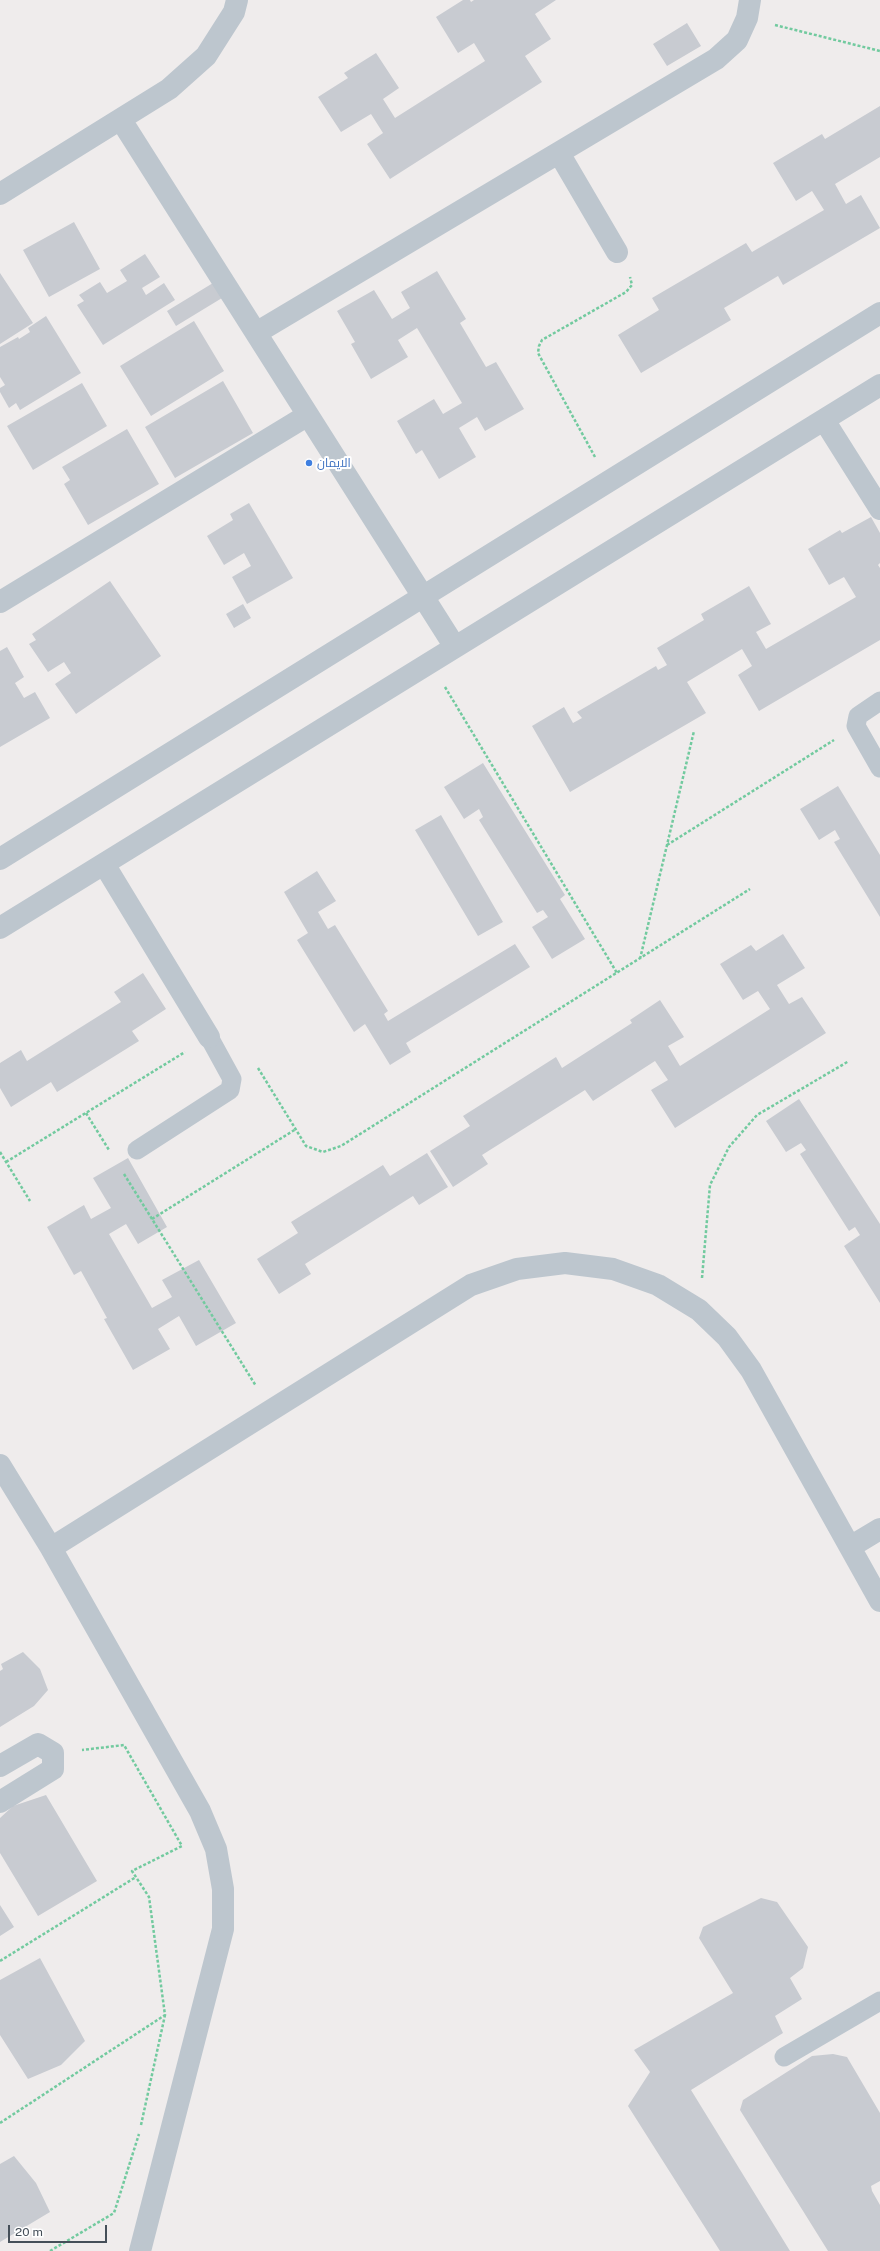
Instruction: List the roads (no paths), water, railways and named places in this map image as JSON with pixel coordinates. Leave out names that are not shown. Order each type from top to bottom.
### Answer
[{"type":"street","points":[[0,194],[169,89],[206,56],[234,12],[237,0]]},
{"type":"street","points":[[256,333],[716,59],[737,40],[749,9]]},
{"type":"street","points":[[121,120],[456,647]]},
{"type":"street","points":[[559,153],[617,252]]},
{"type":"street","points":[[0,859],[880,313]]},
{"type":"street","points":[[0,928],[880,385]]},
{"type":"street","points":[[0,602],[308,415]]},
{"type":"street","points":[[824,420],[880,509]]},
{"type":"street","points":[[104,864],[209,1036]]},
{"type":"street","points":[[51,1548],[471,1285],[517,1270],[565,1263],[612,1269],[658,1285],[699,1310],[727,1337],[751,1370],[880,1601]]},
{"type":"street","points":[[0,1465],[51,1548],[200,1811],[216,1849],[224,1889],[223,1929],[140,2251]]},
{"type":"street","points":[[850,1547],[880,1529]]},
{"type":"street","points":[[0,1766],[38,1744],[53,1753],[53,1769],[0,1802]]},
{"type":"lane","points":[[880,701],[858,716],[856,726],[880,768]]},
{"type":"lane","points":[[137,1150],[230,1090],[232,1079],[209,1036]]},
{"type":"lane","points":[[784,2057],[880,2002]]},
{"type":"place","name":"الايمان","points":[[309,463]]}]
